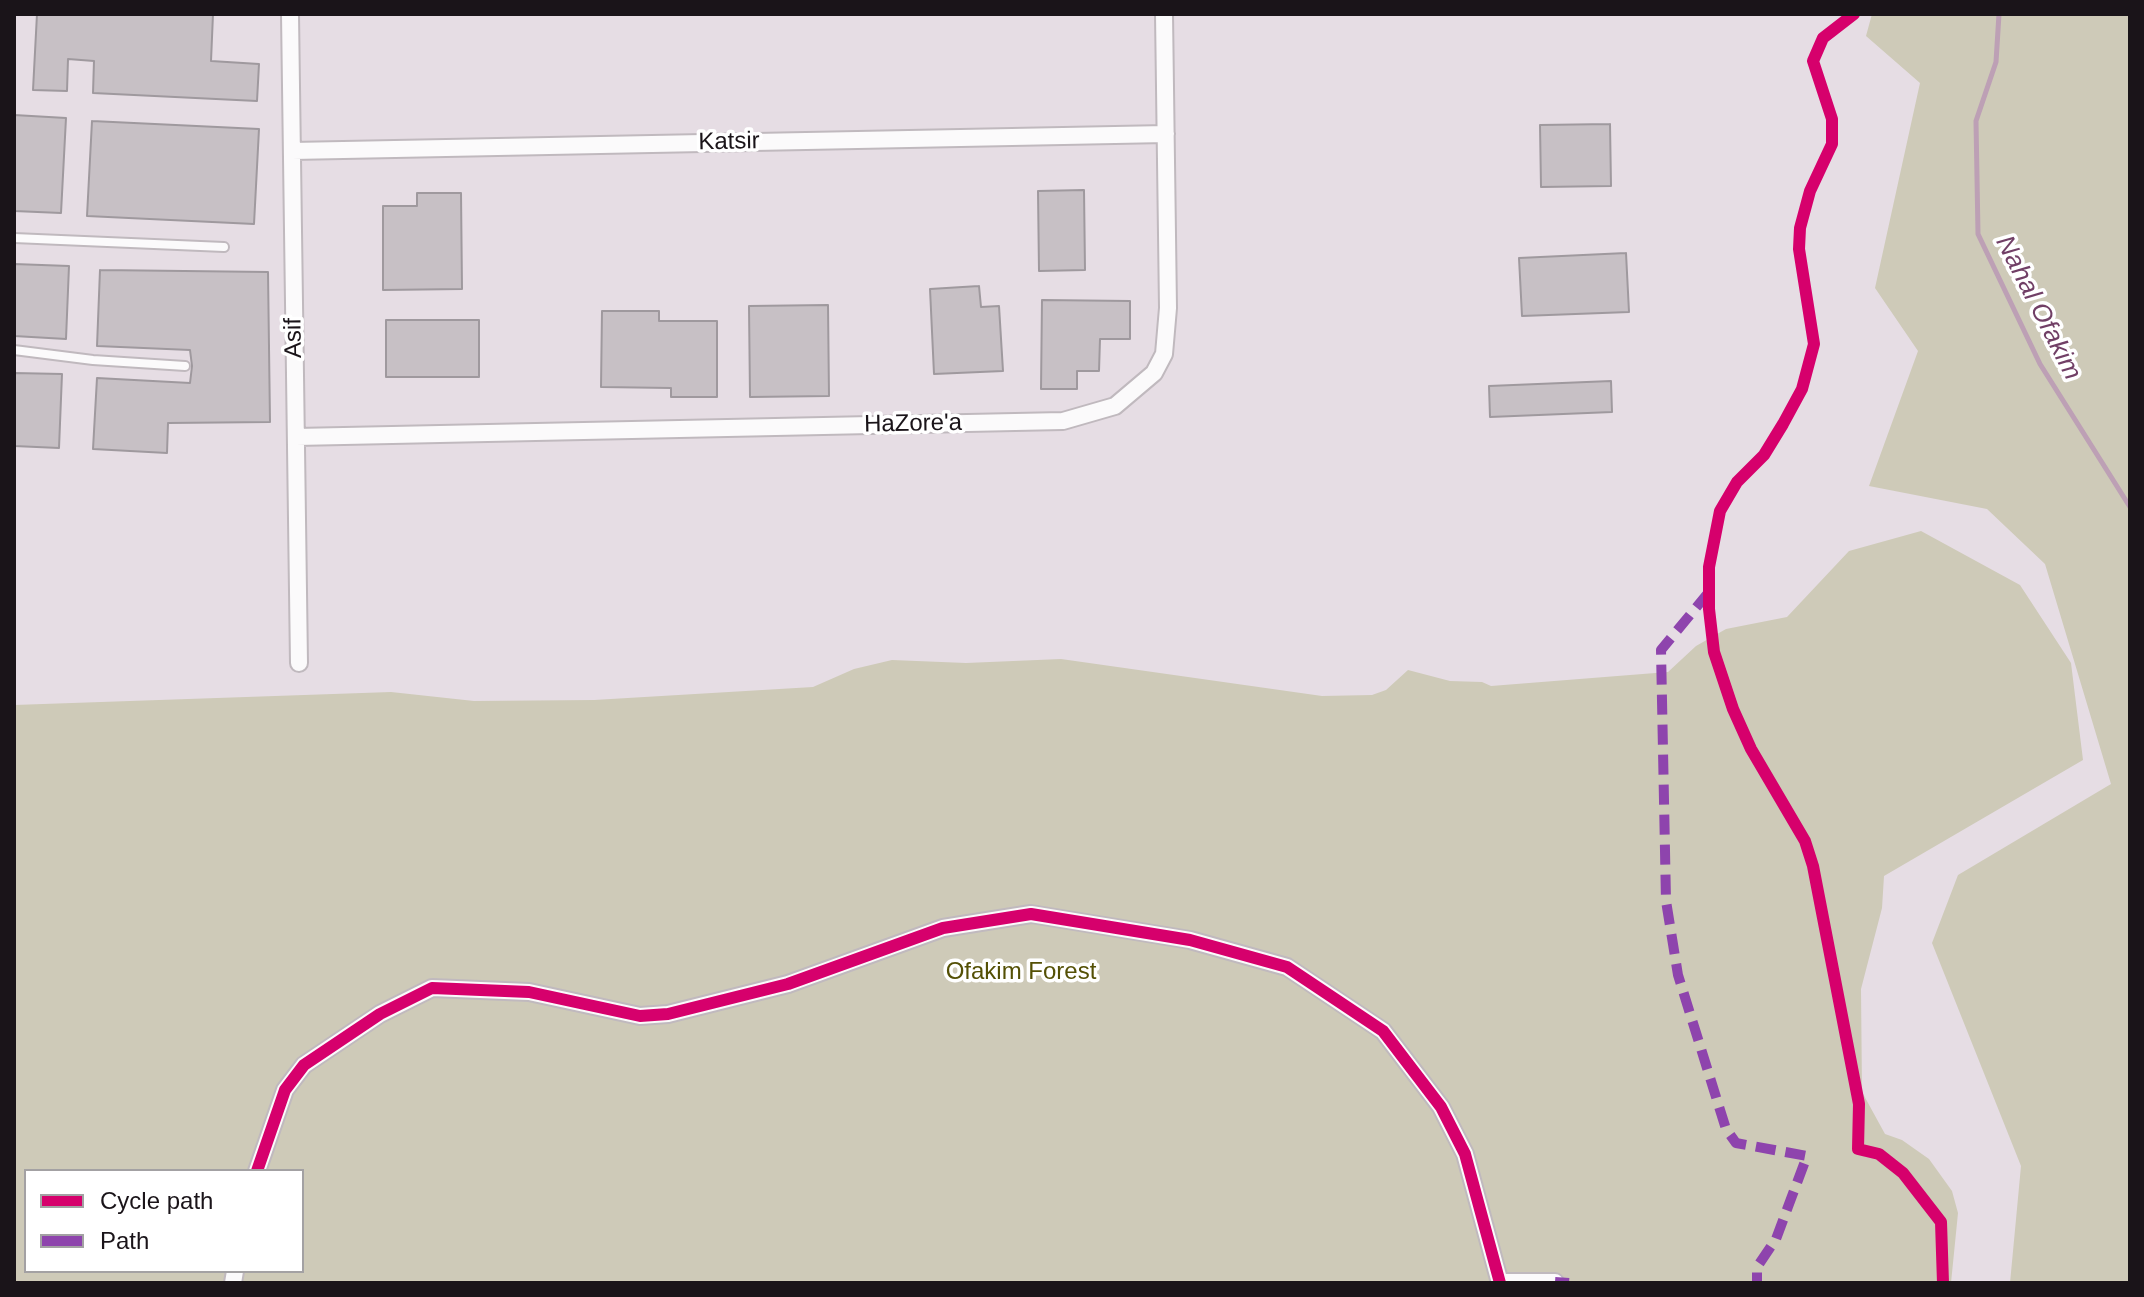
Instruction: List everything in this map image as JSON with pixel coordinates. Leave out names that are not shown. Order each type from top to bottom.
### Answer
[{"type":"street","name":"Asif","points":[[290,14],[299,663]]},
{"type":"street","name":"HaZore'a","points":[[296,437],[1063,421],[1093,415],[1115,406],[1138,390],[1154,373],[1164,354],[1168,308],[1164,14]]},
{"type":"street","name":"Katsir","points":[[292,151],[1166,134]]},
{"type":"street","points":[[258,1169],[285,1090],[304,1065],[380,1014],[432,988],[529,992],[640,1016],[668,1014],[727,1002],[788,984],[943,928],[1031,914],[1190,940],[1287,967],[1383,1031],[1441,1107],[1465,1154],[1500,1282],[1555,1282]]},
{"type":"lane","points":[[14,238],[224,247]]},
{"type":"lane","points":[[14,350],[93,360],[185,366]]},
{"type":"green space","points":[[1872,14],[2130,14],[2130,1283],[2010,1283],[2021,1166],[1932,943],[1958,875],[2111,784],[2045,564],[1987,509],[1869,486],[1918,351],[1875,288],[1920,83],[1866,36]]},
{"type":"green space","name":"Ofakim Forest","points":[[1921,531],[2020,585],[2071,663],[2083,760],[1884,876],[1882,908],[1861,989],[1862,1092],[1885,1134],[1902,1140],[1929,1159],[1952,1191],[1958,1213],[1951,1283],[14,1283],[14,705],[391,692],[474,701],[594,700],[813,687],[854,669],[892,660],[966,663],[1061,659],[1322,696],[1372,695],[1386,690],[1408,670],[1450,681],[1482,682],[1491,686],[1668,672],[1696,646],[1726,629],[1787,617],[1849,551]]},
{"type":"building","points":[[37,14],[213,14],[211,61],[259,64],[257,101],[93,93],[94,61],[68,59],[67,91],[33,90]]},
{"type":"building","points":[[14,115],[66,118],[61,213],[14,211]]},
{"type":"building","points":[[92,121],[259,129],[254,224],[87,216]]},
{"type":"building","points":[[1610,124],[1611,186],[1541,187],[1540,125]]},
{"type":"building","points":[[1084,190],[1085,270],[1039,271],[1038,191]]},
{"type":"building","points":[[417,193],[461,193],[462,289],[383,290],[383,206],[417,206]]},
{"type":"building","points":[[1626,253],[1629,312],[1522,316],[1519,258]]},
{"type":"building","points":[[14,264],[69,266],[66,339],[14,336]]},
{"type":"building","points":[[100,270],[268,272],[270,422],[168,423],[167,453],[93,449],[97,378],[190,383],[192,366],[190,350],[97,346]]},
{"type":"building","points":[[979,286],[981,307],[999,306],[1003,371],[934,374],[930,289]]},
{"type":"building","points":[[1042,300],[1130,301],[1130,339],[1100,339],[1099,371],[1077,371],[1077,389],[1041,389]]},
{"type":"building","points":[[828,305],[829,396],[750,397],[749,306]]},
{"type":"building","points":[[602,311],[659,311],[659,321],[717,321],[717,397],[671,397],[671,388],[601,387]]},
{"type":"building","points":[[386,320],[479,320],[479,377],[386,377]]},
{"type":"building","points":[[14,373],[62,374],[59,448],[14,446]]},
{"type":"building","points":[[1611,381],[1612,412],[1490,417],[1489,386]]},
{"type":"waterway","name":"Nahal Ofakim","points":[[1999,14],[1996,62],[1976,121],[1978,234],[2040,364],[2130,507]]},
{"type":"marked path","points":[[1709,592],[1661,650],[1666,901],[1678,975],[1726,1129],[1736,1143],[1807,1156],[1776,1239],[1757,1267],[1757,1283]]},
{"type":"marked path","points":[[1555,1282],[1569,1283]]},
{"type":"cycle path","points":[[1854,14],[1823,38],[1813,61],[1832,119],[1832,144],[1810,191],[1800,228],[1799,249],[1814,344],[1802,389],[1783,424],[1764,455],[1737,482],[1720,511],[1709,567],[1709,609],[1714,652],[1733,709],[1751,749],[1805,841],[1813,866],[1859,1104],[1858,1149],[1879,1154],[1903,1173],[1941,1222],[1943,1283]]},
{"type":"cycle path","points":[[258,1169],[285,1090],[304,1065],[380,1014],[432,988],[529,992],[640,1016],[668,1014],[788,984],[943,928],[1031,914],[1190,940],[1287,967],[1383,1031],[1441,1107],[1465,1154],[1500,1283]]}]
